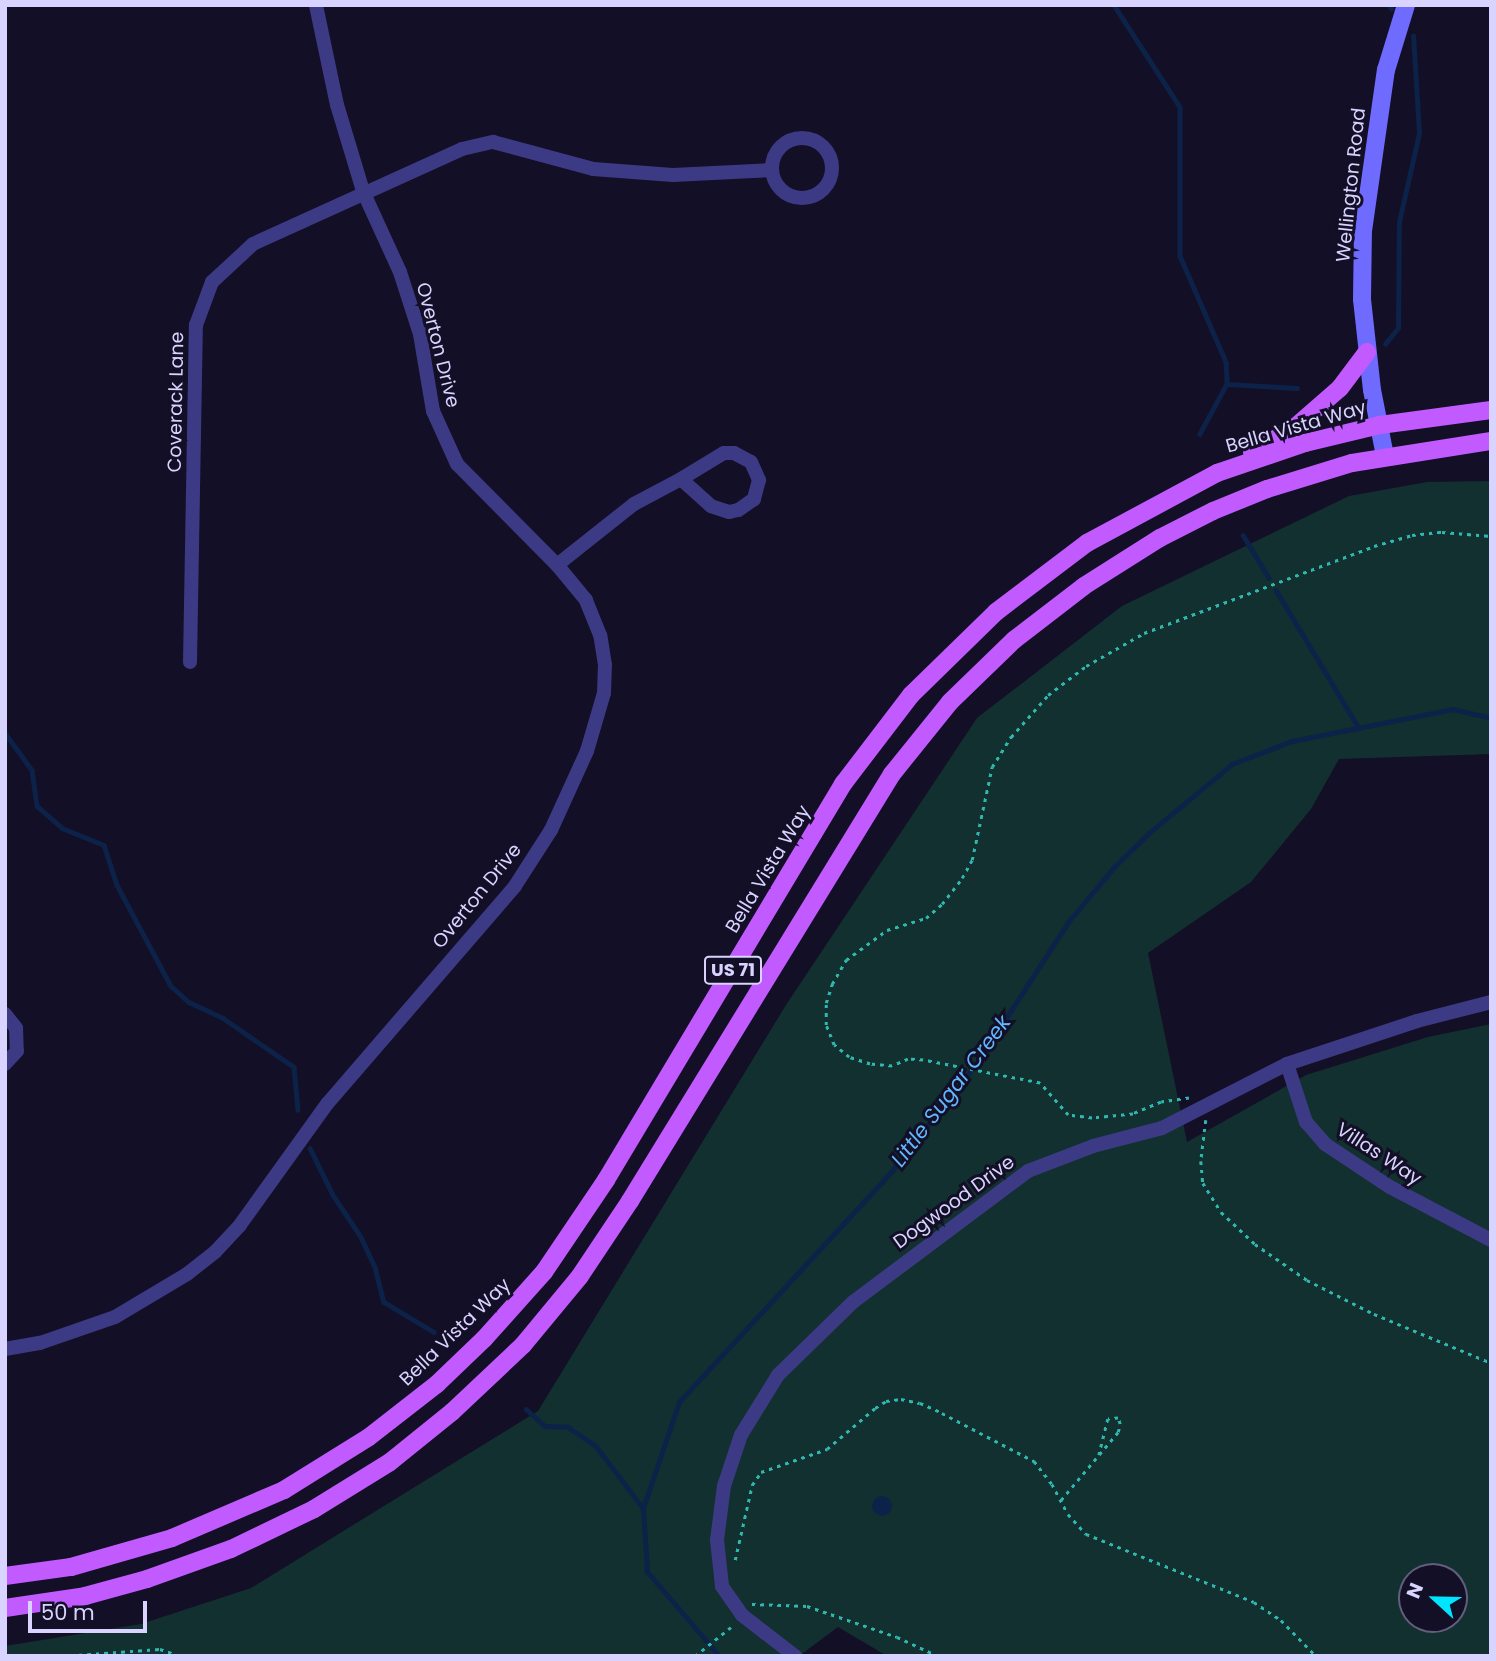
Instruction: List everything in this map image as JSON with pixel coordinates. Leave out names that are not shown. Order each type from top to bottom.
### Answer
[{"type":"main road","points":[[1217,472],[1293,429],[1340,388],[1367,352]]},
{"type":"main road","name":"Bella Vista Way","points":[[5,1576],[71,1567],[172,1538],[284,1490],[369,1437],[437,1384],[484,1339],[544,1272],[613,1169],[843,784],[911,695],[996,612],[1087,543],[1217,472],[1305,443],[1380,425],[1491,410]]},
{"type":"main road","name":"US 71","points":[[5,1608],[85,1595],[135,1583],[231,1549],[314,1510],[390,1462],[452,1412],[523,1345],[580,1276],[630,1201],[846,844],[892,774],[950,702],[1014,640],[1064,601],[1160,538],[1267,489],[1385,456],[1491,441]]},
{"type":"street","name":"Overton Drive","points":[[5,1349],[40,1343],[115,1317],[187,1274],[215,1252],[240,1225],[327,1104],[515,886],[551,830],[586,751],[604,693],[606,664],[600,635],[586,600],[557,565],[457,464],[433,411],[420,334],[400,272],[363,191],[337,104],[316,5]]},
{"type":"street","name":"Wellington Road","points":[[1385,456],[1367,352],[1362,299],[1363,231],[1386,70],[1406,5]]},
{"type":"street","points":[[798,138],[818,142],[825,148],[832,167],[826,186],[819,193],[801,198],[783,191],[772,170],[774,156],[780,147],[798,138]]},
{"type":"street","name":"Coverack Lane","points":[[190,662],[196,325],[212,282],[253,244],[363,191],[462,149],[493,142],[593,169],[673,175],[772,170]]},
{"type":"street","points":[[557,565],[634,504],[715,457],[734,453],[751,462],[759,480],[758,490],[747,506],[729,512],[711,506],[681,479]]},
{"type":"street","name":"Dogwood Drive","points":[[795,1656],[743,1615],[722,1586],[717,1561],[724,1486],[741,1435],[778,1375],[853,1302],[1028,1171],[1093,1146],[1161,1128],[1287,1063],[1417,1021],[1491,1002]]},
{"type":"street","points":[[5,1014],[16,1028],[17,1051],[5,1064]]},
{"type":"street","name":"Villas Way","points":[[1287,1063],[1306,1122],[1325,1144],[1390,1187],[1491,1240]]},
{"type":"path","points":[[1491,536],[1442,532],[1412,535],[1374,546],[1144,633],[1086,666],[1048,695],[1012,737],[992,767],[972,860],[943,904],[926,918],[887,930],[866,943],[846,960],[832,984],[826,1003],[826,1025],[834,1045],[849,1057],[870,1064],[892,1066],[908,1059],[923,1060],[1040,1083],[1068,1115],[1092,1118],[1133,1114],[1183,1097],[1207,1106],[1201,1161],[1203,1183],[1221,1212],[1255,1244],[1307,1280],[1363,1308],[1491,1363]]},
{"type":"path","points":[[732,1572],[752,1485],[761,1472],[827,1449],[886,1401],[901,1399],[920,1403],[1034,1461],[1068,1514],[1086,1534],[1254,1602],[1281,1620],[1316,1656]]},
{"type":"path","points":[[1061,1500],[1099,1455],[1118,1432],[1121,1424],[1118,1418],[1108,1419],[1099,1455]]},
{"type":"path","points":[[743,1615],[752,1604],[807,1606],[898,1637],[938,1656]]},
{"type":"path","points":[[695,1656],[725,1632]]},
{"type":"path","points":[[62,1656],[160,1649],[180,1656]]},
{"type":"green space","points":[[1491,481],[1491,754],[1339,759],[1311,809],[1251,882],[1148,953],[1187,1142],[1306,1075],[1428,1037],[1491,1024],[1491,1656],[887,1656],[838,1627],[799,1656],[5,1656],[5,1646],[141,1624],[251,1588],[538,1411],[786,1005],[977,718],[1122,606],[1349,496],[1427,482]]},
{"type":"water","points":[[882,1496],[889,1499],[892,1506],[889,1513],[882,1516],[875,1513],[872,1506],[875,1499]]},
{"type":"waterway","points":[[1114,5],[1180,107],[1180,256],[1226,362],[1227,384],[1200,434]]},
{"type":"waterway","points":[[1385,344],[1398,328],[1399,222],[1419,133],[1413,36]]},
{"type":"waterway","points":[[1227,384],[1297,388]]},
{"type":"waterway","points":[[1243,535],[1269,578]]},
{"type":"waterway","points":[[1276,590],[1359,728]]},
{"type":"waterway","name":"Little Sugar Creek","points":[[719,1656],[647,1572],[643,1508],[679,1402],[892,1171],[979,1060],[1069,921],[1115,866],[1149,833],[1232,764],[1292,741],[1453,709],[1491,718]]},
{"type":"waterway","points":[[5,733],[32,770],[37,806],[62,828],[104,845],[117,885],[171,986],[189,1002],[223,1018],[294,1067],[298,1110]]},
{"type":"waterway","points":[[310,1148],[333,1195],[361,1237],[375,1267],[384,1302],[434,1332]]},
{"type":"waterway","points":[[526,1409],[545,1426],[568,1427],[596,1446],[643,1508]]}]
